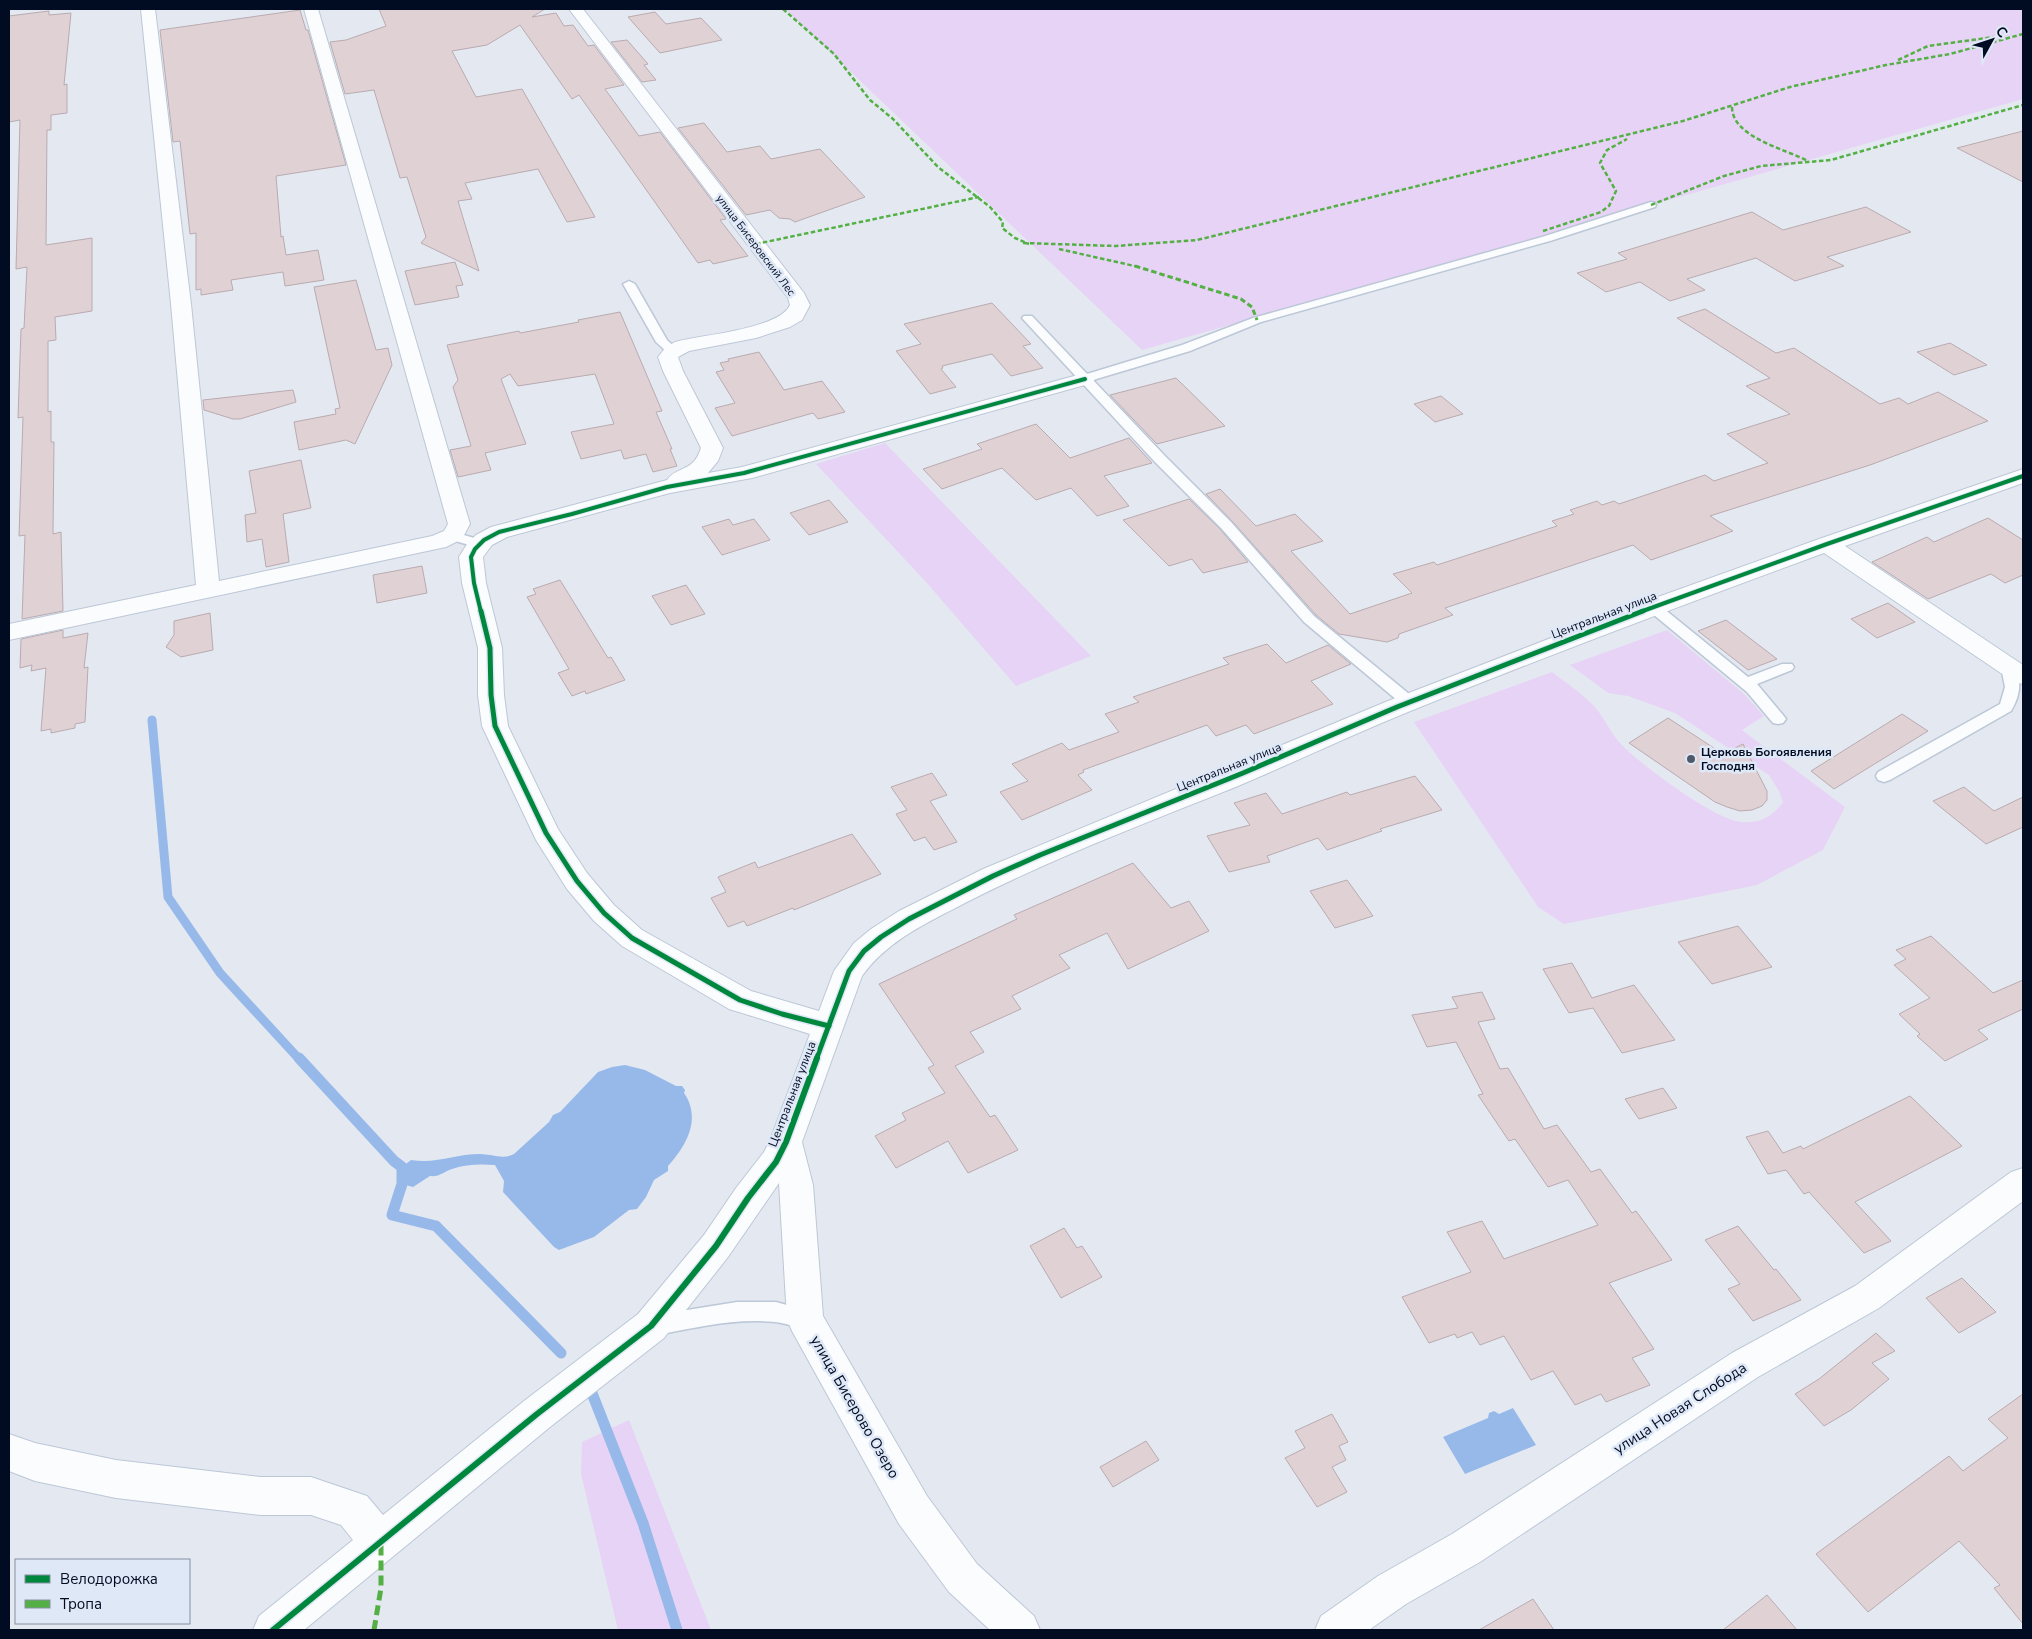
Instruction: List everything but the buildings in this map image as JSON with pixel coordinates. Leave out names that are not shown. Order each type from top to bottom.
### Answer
[{"type":"street","points":[[148,9],[180,294],[208,590]]},
{"type":"street","points":[[9,632],[99,611],[438,542],[453,536],[458,531],[459,524],[312,9]]},
{"type":"street","name":"улица Бисеровский Лес","points":[[576,9],[797,297],[800,305],[796,314],[790,319],[774,326],[698,342],[673,351]]},
{"type":"street","points":[[667,487],[696,472],[709,460],[712,448],[673,372],[668,357],[673,351]]},
{"type":"street","points":[[829,1026],[782,1014],[740,1000],[640,943],[604,913],[577,881],[546,833],[495,726],[491,695],[490,648],[474,583],[471,557],[480,544],[499,532],[572,514],[667,487],[744,473],[1086,379]]},
{"type":"street","name":"Центральная улица","points":[[273,1630],[537,1414],[650,1326],[716,1246],[748,1198],[776,1162],[786,1142],[849,971],[864,951],[881,937],[909,919],[993,876],[1040,855],[1243,773],[1409,702],[1653,607],[2023,476]]},
{"type":"street","points":[[1827,544],[2016,671]]},
{"type":"street","name":"улица Бисерово Озеро","points":[[786,1142],[796,1185],[805,1319],[913,1510],[963,1578],[1020,1630]]},
{"type":"street","name":"улица Новая Слобода","points":[[1335,1630],[1392,1590],[1466,1548],[1745,1365],[1866,1297],[2023,1182]]},
{"type":"street","points":[[9,1453],[35,1462],[116,1479],[261,1496],[312,1496],[353,1510],[381,1543]]},
{"type":"lane","points":[[1086,379],[1186,348],[1257,320],[1502,251],[1651,204]]},
{"type":"lane","points":[[629,284],[662,342],[673,351]]},
{"type":"lane","points":[[1028,318],[1160,459],[1226,525],[1309,619],[1409,702]]},
{"type":"lane","points":[[453,536],[480,544]]},
{"type":"lane","points":[[1653,607],[1746,683],[1778,718]]},
{"type":"lane","points":[[1746,683],[1786,667]]},
{"type":"lane","points":[[1884,776],[2006,707],[2012,696],[2012,684],[2016,671]]},
{"type":"lane","points":[[650,1326],[737,1312],[776,1312],[805,1319]]},
{"type":"shaded area","points":[[785,9],[2023,9],[2023,99],[1142,350]]},
{"type":"shaded area","points":[[885,443],[1091,656],[1016,686],[926,582],[816,464]]},
{"type":"shaded area","points":[[1667,630],[1744,694],[1764,716],[1742,730],[1845,807],[1823,850],[1757,885],[1564,924],[1538,907],[1414,722],[1552,672],[1595,707],[1620,743],[1659,776],[1696,801],[1729,819],[1741,822],[1760,821],[1775,812],[1783,802],[1779,791],[1769,775],[1675,713],[1628,696],[1608,693],[1570,665]]},
{"type":"shaded area","points":[[629,1420],[711,1630],[618,1630],[581,1474],[582,1442]]},
{"type":"water","points":[[625,1065],[645,1070],[676,1086],[682,1086],[692,1113],[692,1122],[686,1141],[668,1166],[668,1171],[654,1180],[646,1197],[637,1209],[629,1210],[594,1237],[559,1250],[554,1247],[503,1192],[504,1181],[495,1165],[463,1166],[439,1175],[430,1176],[413,1187],[402,1184],[402,1167],[411,1160],[430,1161],[471,1154],[502,1157],[514,1154],[549,1122],[553,1115],[560,1112],[598,1072]]},
{"type":"water","points":[[1513,1408],[1536,1445],[1465,1474],[1443,1437],[1488,1418],[1489,1413],[1494,1411],[1499,1414]]},
{"type":"waterway","points":[[152,720],[168,897],[220,973],[300,1060]]},
{"type":"waterway","points":[[299,1058],[394,1161],[402,1167],[402,1184],[392,1215],[436,1226],[561,1353]]},
{"type":"waterway","points":[[588,1383],[643,1523],[677,1630]]},
{"type":"marked path","points":[[783,9],[834,54],[870,100],[893,119],[938,167],[990,207],[1003,222],[1002,228],[1015,238],[1029,244]]},
{"type":"marked path","points":[[1023,243],[1116,246],[1197,240],[1683,121],[1790,87],[1886,65],[1950,54],[2023,34]]},
{"type":"marked path","points":[[1898,60],[1928,46],[1994,37]]},
{"type":"marked path","points":[[1651,205],[1724,176],[1761,166],[1831,160],[2023,105]]},
{"type":"marked path","points":[[1732,107],[1735,121],[1745,131],[1808,161]]},
{"type":"marked path","points":[[1543,231],[1601,212],[1609,206],[1616,191],[1600,163],[1607,150],[1627,139]]},
{"type":"marked path","points":[[756,244],[979,197]]},
{"type":"marked path","points":[[1059,249],[1127,263],[1241,299],[1252,307],[1256,313],[1257,320]]},
{"type":"marked path","points":[[374,1630],[381,1588],[381,1543]]},
{"type":"cycle path","points":[[829,1026],[782,1014],[740,1000],[632,938],[604,913],[577,881],[546,833],[495,726],[491,695],[490,648],[474,583],[471,557],[475,549],[484,540],[499,532],[572,514],[667,487],[744,473],[1085,379]]},
{"type":"cycle path","points":[[273,1630],[537,1414],[651,1326],[716,1246],[748,1198],[776,1162],[786,1142],[849,971],[864,951],[881,937],[909,919],[993,876],[1040,855],[1243,773],[1397,707],[1653,607],[2023,476]]},
{"type":"place","name":"Церковь Богоявления Господня","points":[[1691,759]]}]
